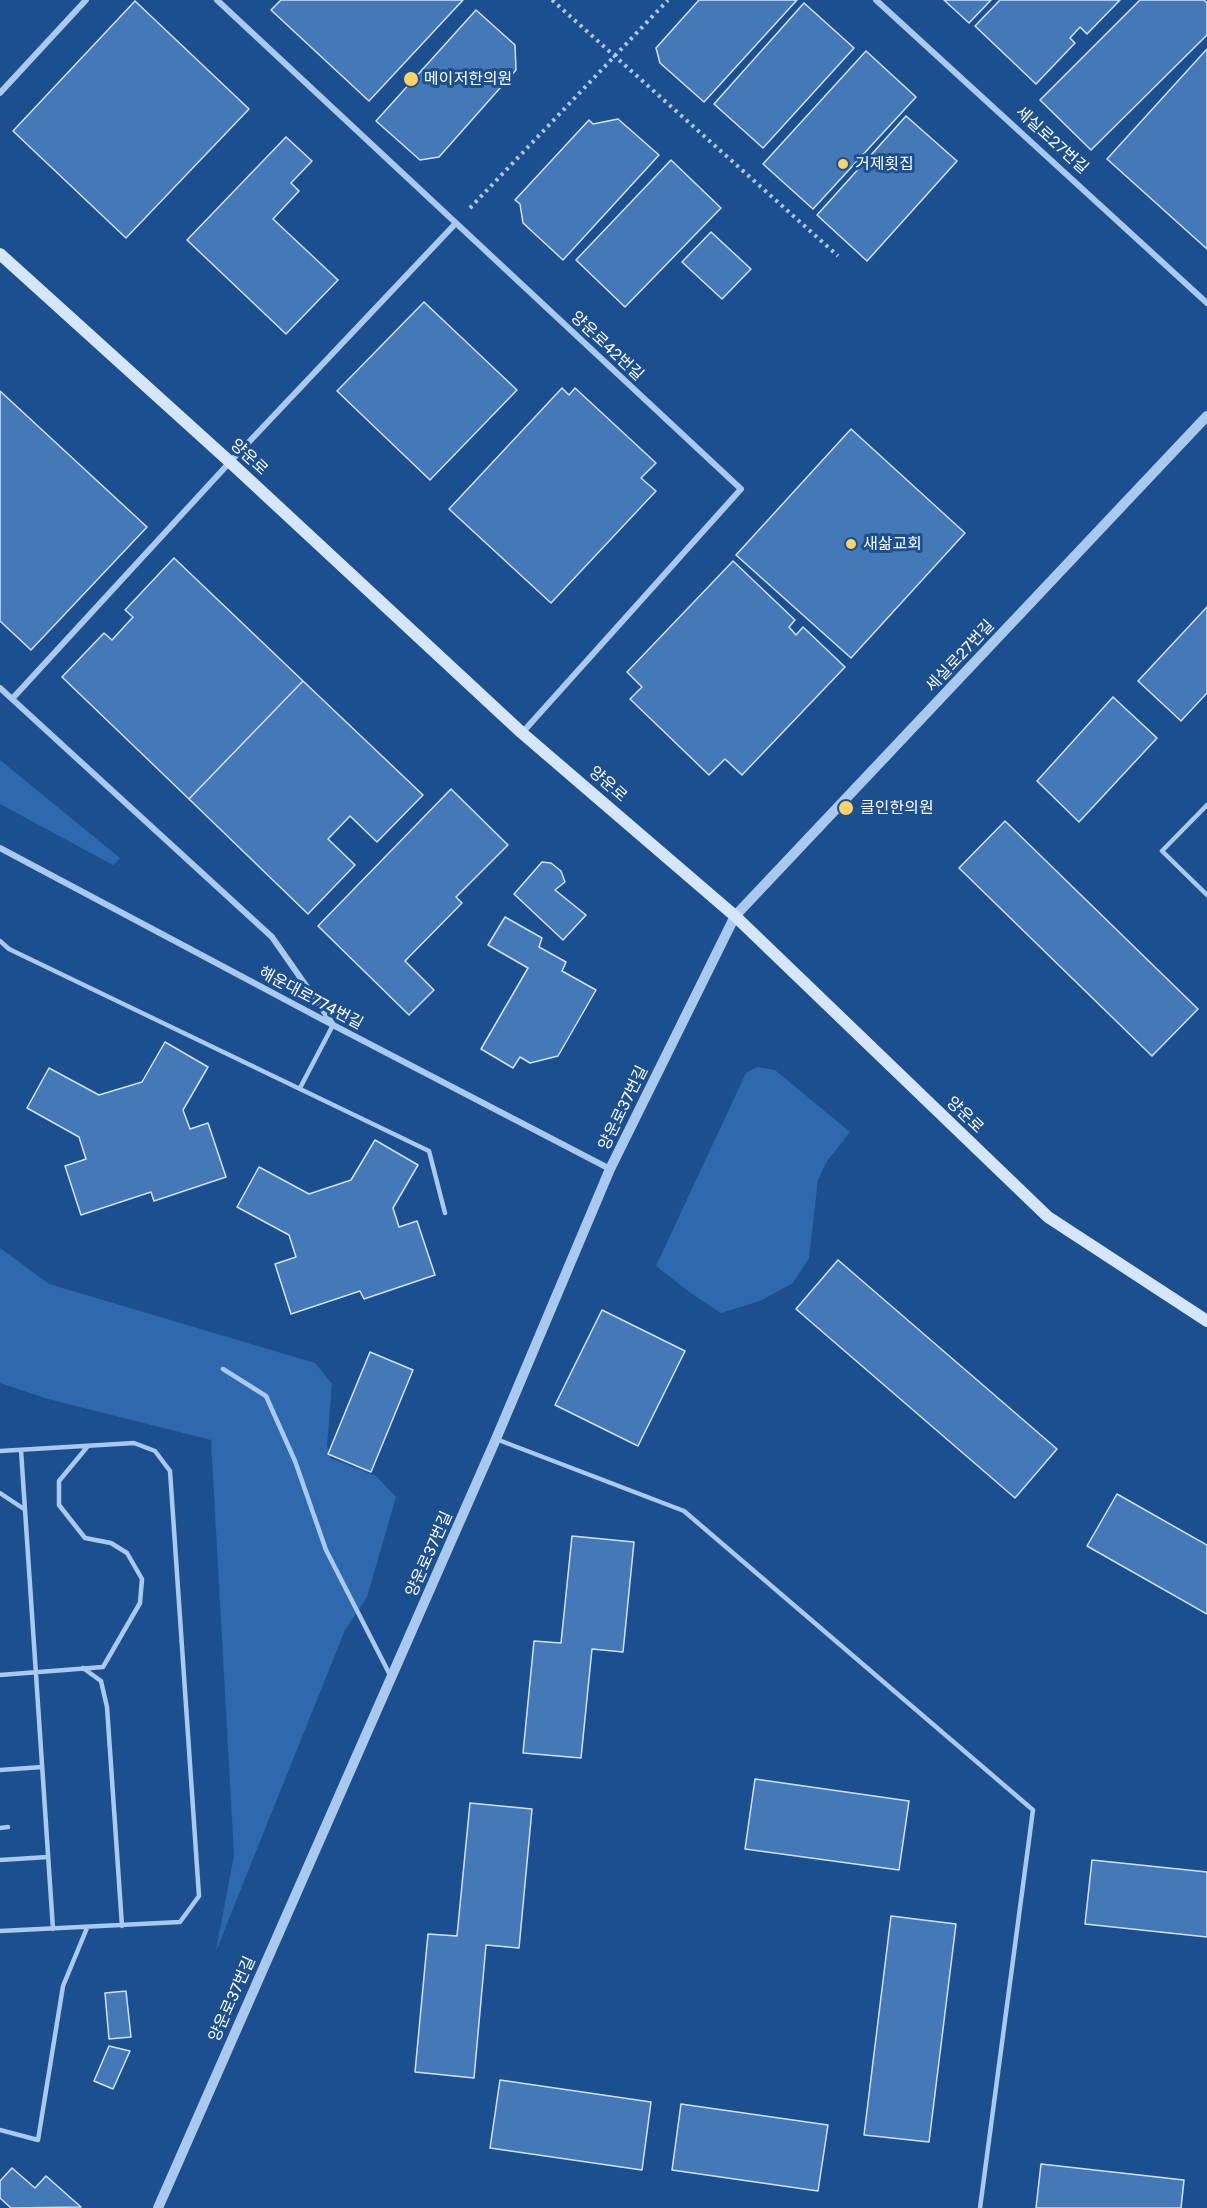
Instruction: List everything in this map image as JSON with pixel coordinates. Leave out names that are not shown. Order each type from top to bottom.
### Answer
[{"type":"main road","name":"양운로","points":[[0,254],[230,462],[522,733],[735,916],[1048,1217],[1207,1321]]},
{"type":"street","points":[[0,93],[86,0]]},
{"type":"street","name":"양운로42번길","points":[[217,0],[741,489],[522,733]]},
{"type":"street","name":"세실로27번길","points":[[876,0],[1207,303]]},
{"type":"street","points":[[12,699],[230,462],[456,223]]},
{"type":"street","name":"세실로27번길","points":[[735,916],[1207,416]]},
{"type":"street","points":[[0,688],[272,937],[333,1025]]},
{"type":"street","name":"해운대로774번길","points":[[0,848],[610,1169]]},
{"type":"street","name":"양운로37번길","points":[[158,2208],[496,1439],[610,1169],[735,916]]},
{"type":"lane","points":[[1207,805],[1162,851],[1207,895]]},
{"type":"lane","points":[[0,941],[20,954],[429,1151],[445,1213]]},
{"type":"lane","points":[[300,1088],[333,1025]]},
{"type":"lane","points":[[223,1369],[267,1395],[295,1461],[326,1550],[391,1677]]},
{"type":"lane","points":[[496,1439],[684,1511],[1033,1810],[980,2208]]},
{"type":"lane","points":[[0,1451],[134,1443],[155,1451],[170,1472],[199,1896],[180,1922],[0,1931]]},
{"type":"lane","points":[[0,1675],[103,1667],[140,1604],[142,1578],[127,1553],[111,1544],[85,1538],[59,1505],[59,1481],[88,1446]]},
{"type":"lane","points":[[21,1450],[53,1929]]},
{"type":"lane","points":[[0,1493],[24,1509]]},
{"type":"lane","points":[[83,1668],[101,1681],[107,1707],[122,1926]]},
{"type":"lane","points":[[0,1770],[42,1767]]},
{"type":"lane","points":[[0,1828],[8,1827]]},
{"type":"lane","points":[[0,1860],[48,1857]]},
{"type":"lane","points":[[0,2130],[38,2140],[63,1986],[87,1928]]},
{"type":"path","points":[[552,0],[837,256]]},
{"type":"path","points":[[456,223],[668,0]]},
{"type":"shaded area","points":[[0,760],[120,858],[113,865],[0,804]]},
{"type":"shaded area","points":[[757,1067],[775,1070],[850,1132],[827,1161],[818,1180],[809,1258],[793,1283],[760,1301],[721,1313],[656,1266],[746,1073]]},
{"type":"shaded area","points":[[0,1248],[49,1284],[315,1363],[332,1384],[327,1445],[330,1458],[376,1476],[396,1497],[367,1597],[345,1630],[216,1951],[234,1855],[211,1440],[48,1399],[0,1383]]},
{"type":"building","points":[[281,0],[463,0],[369,101],[271,10]]},
{"type":"building","points":[[699,0],[797,0],[704,102],[660,63],[656,48]]},
{"type":"building","points":[[944,0],[991,0],[969,23]]},
{"type":"building","points":[[1000,0],[1120,0],[1087,34],[1080,27],[1070,38],[1075,43],[1036,84],[975,26]]},
{"type":"building","points":[[1140,0],[1204,0],[1207,3],[1207,35],[1091,150],[1040,100]]},
{"type":"building","points":[[135,1],[249,109],[126,238],[13,131]]},
{"type":"building","points":[[804,3],[854,48],[763,148],[714,104]]},
{"type":"building","points":[[476,10],[515,45],[516,70],[439,157],[420,160],[376,121]]},
{"type":"building","points":[[1207,49],[1207,249],[1107,159]]},
{"type":"building","points":[[866,51],[916,97],[813,209],[763,164]]},
{"type":"building","points":[[906,116],[957,161],[867,261],[817,215]]},
{"type":"building","points":[[618,119],[659,155],[563,260],[523,223],[520,204],[515,200],[589,120],[593,124]]},
{"type":"building","points":[[286,137],[312,161],[291,183],[299,191],[273,219],[338,280],[286,334],[187,240]]},
{"type":"building","points":[[671,160],[721,208],[625,307],[576,260]]},
{"type":"building","points":[[711,232],[751,269],[722,299],[682,262]]},
{"type":"building","points":[[424,302],[517,390],[430,480],[337,391]]},
{"type":"building","points":[[562,388],[569,395],[575,388],[656,463],[641,478],[656,491],[551,603],[449,509]]},
{"type":"building","points":[[0,391],[147,527],[31,650],[0,621]]},
{"type":"building","name":"새삶교회","points":[[851,429],[965,533],[851,658],[736,555]]},
{"type":"building","points":[[174,558],[303,681],[189,799],[62,677],[104,633],[112,640],[133,617],[125,610]]},
{"type":"building","points":[[733,561],[795,620],[789,627],[796,635],[803,627],[845,667],[742,775],[725,759],[709,775],[630,699],[642,687],[627,672]]},
{"type":"building","points":[[1207,607],[1207,693],[1181,721],[1138,681]]},
{"type":"building","points":[[303,681],[423,795],[377,842],[350,816],[328,839],[355,865],[308,914],[189,799]]},
{"type":"building","points":[[1113,697],[1157,738],[1079,822],[1037,781]]},
{"type":"building","points":[[451,789],[508,845],[456,897],[462,903],[405,961],[434,990],[409,1015],[318,926]]},
{"type":"building","points":[[1005,821],[1198,1009],[1152,1056],[959,868]]},
{"type":"building","points":[[542,862],[551,863],[561,871],[565,882],[555,890],[586,915],[563,940],[514,894]]},
{"type":"building","points":[[505,917],[542,938],[539,947],[566,962],[562,971],[596,990],[558,1056],[530,1063],[520,1057],[513,1068],[481,1049],[528,968],[488,945]]},
{"type":"building","points":[[165,1042],[208,1067],[183,1110],[190,1129],[208,1123],[226,1177],[154,1201],[151,1192],[81,1215],[65,1166],[86,1159],[79,1137],[27,1108],[49,1068],[99,1095],[142,1082]]},
{"type":"building","points":[[375,1140],[418,1165],[393,1208],[399,1227],[417,1221],[435,1275],[364,1299],[360,1291],[291,1314],[275,1264],[296,1257],[289,1235],[237,1207],[259,1167],[309,1194],[351,1180]]},
{"type":"building","points":[[838,1260],[1057,1449],[1015,1498],[796,1309]]},
{"type":"building","points":[[602,1310],[685,1351],[638,1446],[555,1405]]},
{"type":"building","points":[[370,1352],[413,1370],[371,1472],[328,1454]]},
{"type":"building","points":[[1117,1494],[1207,1545],[1207,1614],[1087,1546]]},
{"type":"building","points":[[572,1536],[634,1542],[623,1652],[592,1649],[581,1758],[523,1753],[534,1641],[561,1643]]},
{"type":"building","points":[[755,1779],[909,1801],[899,1870],[745,1849]]},
{"type":"building","points":[[470,1803],[532,1809],[519,1948],[486,1945],[474,2078],[415,2072],[428,1934],[457,1936]]},
{"type":"building","points":[[1092,1860],[1207,1872],[1207,1937],[1085,1924]]},
{"type":"building","points":[[891,1916],[956,1924],[929,2142],[864,2135]]},
{"type":"building","points":[[126,1991],[131,2037],[109,2039],[105,1993]]},
{"type":"building","points":[[109,2046],[130,2051],[113,2089],[94,2081]]},
{"type":"building","points":[[500,2080],[651,2102],[642,2170],[490,2148]]},
{"type":"building","points":[[681,2104],[828,2125],[818,2191],[672,2170]]},
{"type":"building","points":[[1041,2164],[1184,2180],[1181,2208],[1036,2208]]},
{"type":"building","points":[[12,2168],[35,2188],[46,2176],[81,2207],[11,2208],[0,2198],[0,2181]]},
{"type":"place","name":"메이저한의원","points":[[411,79]]},
{"type":"place","name":"거제횟집","points":[[843,164]]},
{"type":"place","name":"새삶교회","points":[[851,544]]},
{"type":"place","name":"클인한의원","points":[[846,808]]}]
